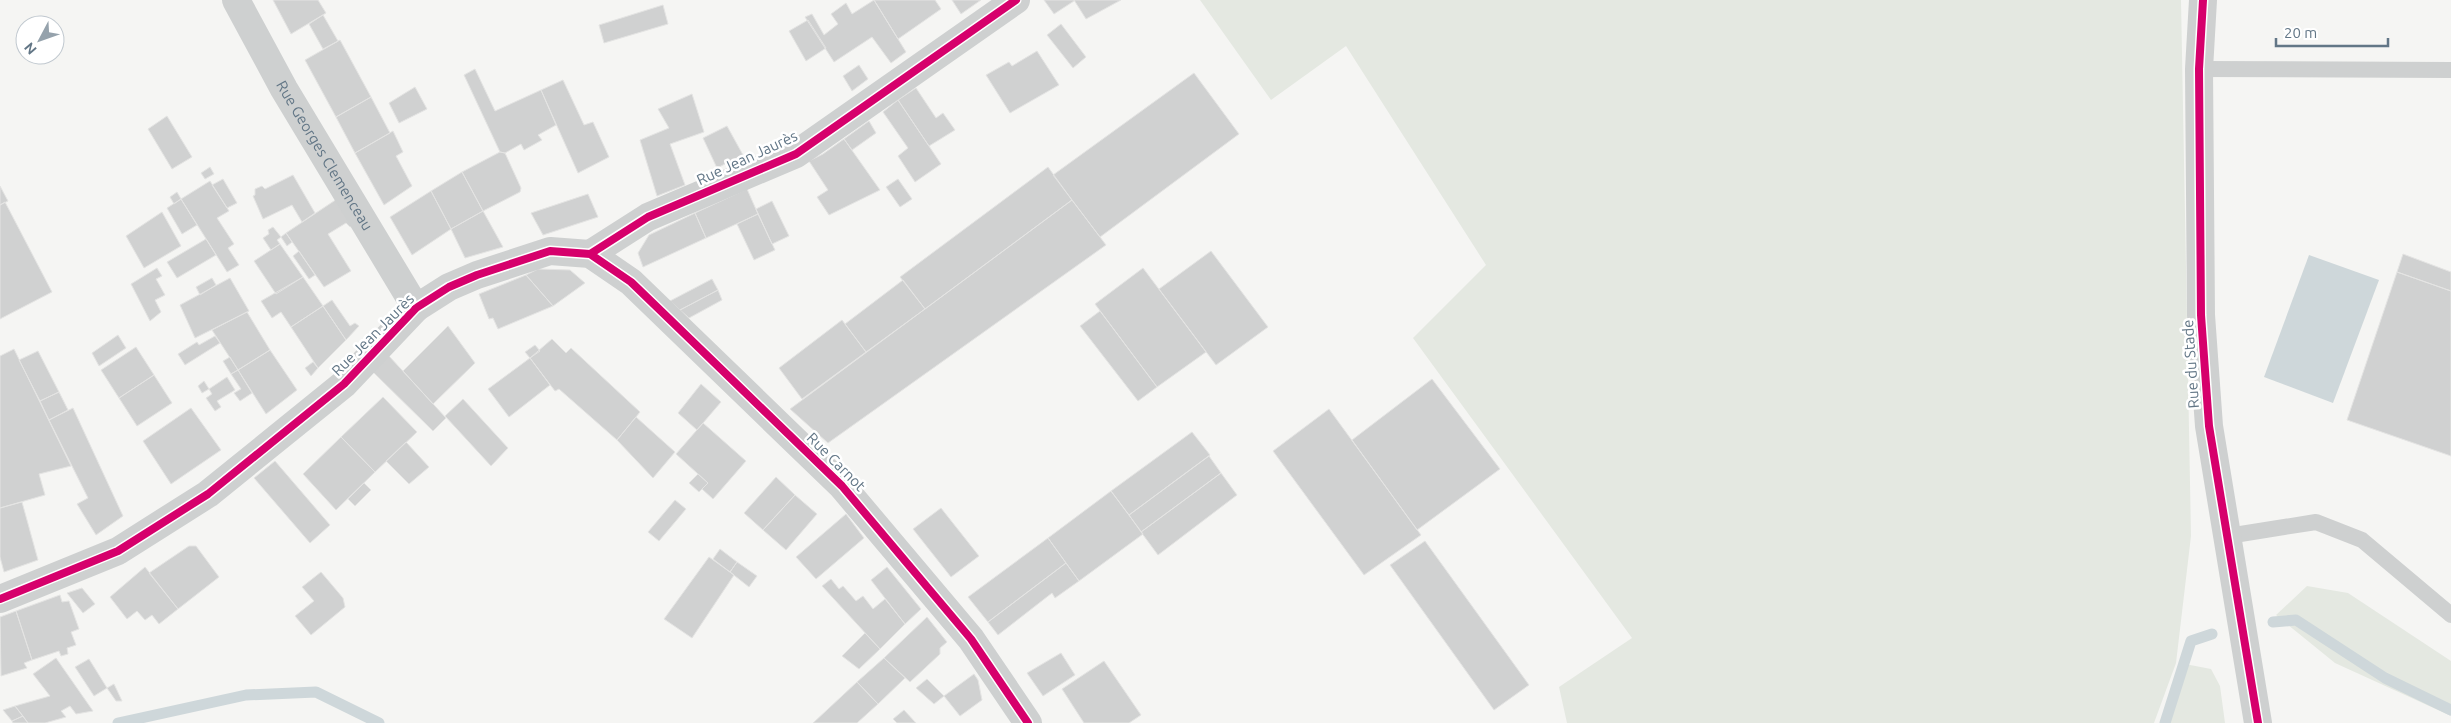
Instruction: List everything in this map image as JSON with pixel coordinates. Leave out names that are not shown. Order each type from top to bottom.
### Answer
[{"type":"street","name":"Rue Georges Clemenceau","points":[[236,0],[284,90],[416,308]]},
{"type":"street","name":"Rue Jean Jaurès","points":[[0,599],[118,551],[208,494],[344,384],[416,308],[449,287],[477,275],[550,251],[590,254],[648,217],[796,154],[1016,0]]},
{"type":"street","name":"Rue du Stade","points":[[2203,0],[2199,69],[2201,315],[2209,426],[2258,723]]},
{"type":"street","name":"Rue Carnot","points":[[590,254],[631,282],[842,486],[971,638],[1028,723]]},
{"type":"lane","points":[[2199,69],[2451,70]]},
{"type":"lane","points":[[2228,536],[2316,522],[2362,540],[2451,614]]},
{"type":"shaded area","points":[[1200,0],[2181,0],[2191,536],[2176,663],[2154,723],[1567,723],[1559,687],[1632,638],[1413,338],[1486,265],[1346,46],[1271,100]]},
{"type":"shaded area","points":[[2309,255],[2379,280],[2333,403],[2264,377]]},
{"type":"shaded area","points":[[2307,586],[2348,593],[2451,661],[2451,716],[2335,663],[2276,615]]},
{"type":"shaded area","points":[[2185,664],[2211,669],[2220,686],[2225,723],[2165,723],[2172,684]]},
{"type":"building","points":[[273,0],[318,0],[326,13],[291,34]]},
{"type":"building","points":[[874,0],[906,52],[891,63],[872,37],[834,62],[805,17],[812,14],[824,35],[838,24],[831,14],[846,3],[852,14]]},
{"type":"building","points":[[874,0],[935,0],[941,9],[898,39]]},
{"type":"building","points":[[952,0],[981,0],[961,14]]},
{"type":"building","points":[[1044,0],[1074,0],[1074,1],[1054,14]]},
{"type":"building","points":[[1074,0],[1121,0],[1086,19]]},
{"type":"building","points":[[663,5],[668,24],[604,43],[599,25]]},
{"type":"building","points":[[323,15],[338,41],[323,49],[309,24]]},
{"type":"building","points":[[808,20],[826,48],[806,61],[789,31]]},
{"type":"building","points":[[1061,24],[1086,57],[1073,68],[1047,35]]},
{"type":"building","points":[[340,40],[371,97],[336,117],[305,60]]},
{"type":"building","points":[[1037,51],[1059,85],[1010,113],[986,75],[1009,62],[1012,66]]},
{"type":"building","points":[[859,65],[868,79],[852,91],[843,76]]},
{"type":"building","points":[[475,69],[495,111],[541,90],[556,125],[538,135],[542,140],[524,150],[521,144],[505,153],[500,152],[464,75]]},
{"type":"building","points":[[1194,73],[1239,134],[1100,237],[1053,175]]},
{"type":"building","points":[[563,80],[584,125],[593,122],[609,157],[578,173],[541,90]]},
{"type":"building","points":[[415,87],[427,109],[399,123],[389,103]]},
{"type":"building","points":[[916,88],[936,118],[943,113],[955,130],[929,146],[898,100]]},
{"type":"building","points":[[692,94],[704,132],[670,144],[685,185],[657,196],[640,140],[669,128],[658,109]]},
{"type":"building","points":[[371,97],[390,133],[355,153],[336,117]]},
{"type":"building","points":[[898,100],[941,164],[915,182],[898,156],[908,148],[883,112]]},
{"type":"building","points":[[167,116],[192,157],[172,169],[148,129]]},
{"type":"building","points":[[869,121],[876,133],[852,150],[844,139]]},
{"type":"building","points":[[727,126],[743,155],[717,168],[703,138]]},
{"type":"building","points":[[393,131],[403,152],[396,156],[412,186],[384,205],[355,153]]},
{"type":"building","points":[[844,139],[880,190],[829,215],[817,197],[828,190],[809,161],[823,154]]},
{"type":"building","points":[[500,152],[505,153],[521,188],[520,192],[483,211],[462,172]]},
{"type":"building","points":[[210,167],[214,174],[205,179],[201,173]]},
{"type":"building","points":[[1048,167],[1072,200],[925,309],[900,277]]},
{"type":"building","points":[[462,172],[483,211],[451,229],[431,191]]},
{"type":"building","points":[[293,175],[315,213],[302,222],[292,205],[263,219],[253,196],[255,195],[255,189],[262,186],[265,189]]},
{"type":"building","points":[[223,179],[237,203],[227,208],[212,185]]},
{"type":"building","points":[[898,179],[912,199],[900,207],[886,187]]},
{"type":"building","points":[[210,181],[229,211],[217,218],[234,244],[228,248],[239,265],[227,272],[181,199]]},
{"type":"building","points":[[0,186],[8,201],[0,205]]},
{"type":"building","points":[[747,189],[758,214],[706,238],[695,213]]},
{"type":"building","points":[[431,191],[451,229],[412,255],[390,217]]},
{"type":"building","points":[[177,192],[181,199],[174,204],[170,197]]},
{"type":"building","points":[[588,194],[598,217],[543,235],[531,213]]},
{"type":"building","points":[[340,197],[355,224],[350,227],[346,223],[328,234],[351,271],[324,287],[286,233]]},
{"type":"building","points":[[181,199],[197,225],[182,234],[167,208]]},
{"type":"building","points":[[1072,200],[1106,245],[828,443],[790,409]]},
{"type":"building","points":[[772,201],[789,236],[772,244],[756,209]]},
{"type":"building","points":[[5,202],[52,292],[0,319],[0,205]]},
{"type":"building","points":[[483,211],[503,247],[465,258],[451,229]]},
{"type":"building","points":[[162,212],[181,246],[144,268],[126,236]]},
{"type":"building","points":[[695,213],[706,238],[643,267],[638,253],[649,235]]},
{"type":"building","points":[[758,214],[775,250],[754,260],[737,224]]},
{"type":"building","points":[[273,227],[281,237],[277,240],[280,244],[271,250],[263,238],[269,234],[268,230]]},
{"type":"building","points":[[286,233],[292,242],[287,246],[281,237]]},
{"type":"building","points":[[206,239],[216,255],[177,278],[167,262]]},
{"type":"building","points":[[280,244],[303,277],[276,294],[254,261]]},
{"type":"building","points":[[299,251],[315,275],[309,279],[293,256]]},
{"type":"building","points":[[1211,251],[1268,327],[1216,365],[1159,289]]},
{"type":"building","points":[[2403,254],[2451,272],[2451,291],[2397,272]]},
{"type":"building","points":[[157,268],[162,276],[156,279],[165,295],[155,300],[161,312],[150,321],[131,284]]},
{"type":"building","points":[[1143,268],[1206,352],[1157,387],[1095,304]]},
{"type":"building","points":[[538,269],[570,270],[585,283],[553,306],[526,275]]},
{"type":"building","points":[[2397,272],[2451,291],[2451,456],[2347,420]]},
{"type":"building","points":[[526,275],[553,306],[498,329],[493,318],[489,319],[479,294]]},
{"type":"building","points":[[303,277],[323,306],[291,327],[281,312],[272,318],[261,301]]},
{"type":"building","points":[[212,278],[216,285],[200,295],[196,287]]},
{"type":"building","points":[[230,278],[249,311],[195,338],[180,305]]},
{"type":"building","points":[[712,279],[718,290],[680,310],[670,301]]},
{"type":"building","points":[[903,280],[925,309],[866,352],[845,324]]},
{"type":"building","points":[[718,290],[722,300],[689,318],[680,310]]},
{"type":"building","points":[[332,300],[350,326],[355,323],[359,326],[346,340],[323,306]]},
{"type":"building","points":[[323,306],[346,340],[318,368],[291,327]]},
{"type":"building","points":[[1100,311],[1157,387],[1138,401],[1080,326]]},
{"type":"building","points":[[247,312],[270,350],[238,370],[212,330]]},
{"type":"building","points":[[842,320],[866,352],[802,399],[779,368]]},
{"type":"building","points":[[448,326],[475,363],[433,404],[403,371]]},
{"type":"building","points":[[118,335],[126,348],[99,366],[92,353]]},
{"type":"building","points":[[215,336],[220,343],[185,365],[178,354],[197,342],[199,345]]},
{"type":"building","points":[[552,339],[566,353],[571,348],[640,412],[617,440],[559,389],[555,391],[530,358]]},
{"type":"building","points":[[535,345],[540,351],[530,358],[525,352]]},
{"type":"building","points":[[136,347],[154,375],[119,398],[101,370]]},
{"type":"building","points":[[14,349],[71,466],[39,474],[45,495],[0,508],[0,356]]},
{"type":"building","points":[[270,350],[297,390],[266,414],[238,370]]},
{"type":"building","points":[[38,351],[59,392],[40,401],[19,360]]},
{"type":"building","points":[[389,356],[446,418],[433,431],[372,371]]},
{"type":"building","points":[[230,357],[238,370],[231,374],[223,361]]},
{"type":"building","points":[[530,358],[550,385],[509,417],[488,389]]},
{"type":"building","points":[[313,362],[318,368],[311,376],[305,368]]},
{"type":"building","points":[[238,370],[252,393],[240,401],[234,393],[241,389],[231,374]]},
{"type":"building","points":[[154,375],[172,403],[137,426],[119,398]]},
{"type":"building","points":[[227,377],[235,390],[217,401],[221,407],[215,411],[206,398],[212,394],[209,389]]},
{"type":"building","points":[[1432,379],[1500,469],[1417,530],[1352,440]]},
{"type":"building","points":[[204,381],[209,389],[202,393],[198,386]]},
{"type":"building","points":[[701,384],[721,402],[697,430],[678,413]]},
{"type":"building","points":[[59,392],[68,410],[49,420],[40,401]]},
{"type":"building","points":[[383,397],[417,432],[375,472],[341,437]]},
{"type":"building","points":[[463,399],[508,448],[491,466],[445,416]]},
{"type":"building","points":[[73,408],[123,516],[96,535],[77,504],[88,498],[49,420]]},
{"type":"building","points":[[191,408],[221,450],[171,484],[143,441]]},
{"type":"building","points":[[1329,409],[1421,535],[1364,575],[1273,451]]},
{"type":"building","points":[[636,417],[675,452],[653,478],[617,440]]},
{"type":"building","points":[[703,423],[746,461],[713,499],[702,489],[708,483],[676,454]]},
{"type":"building","points":[[1192,432],[1210,455],[1129,515],[1111,491]]},
{"type":"building","points":[[341,437],[375,472],[336,510],[303,474]]},
{"type":"building","points":[[406,442],[429,467],[409,484],[386,461]]},
{"type":"building","points":[[1209,456],[1221,473],[1141,532],[1129,515]]},
{"type":"building","points":[[275,461],[330,525],[310,543],[254,478]]},
{"type":"building","points":[[1221,473],[1237,495],[1158,555],[1141,532]]},
{"type":"building","points":[[698,474],[708,483],[699,492],[689,483]]},
{"type":"building","points":[[776,477],[795,495],[763,530],[744,513]]},
{"type":"building","points":[[364,483],[371,490],[355,506],[348,499]]},
{"type":"building","points":[[1111,491],[1143,534],[1079,581],[1048,538]]},
{"type":"building","points":[[795,495],[817,514],[786,550],[763,530]]},
{"type":"building","points":[[675,500],[686,509],[659,541],[648,532]]},
{"type":"building","points":[[22,502],[38,560],[4,572],[0,557],[0,508]]},
{"type":"building","points":[[941,508],[979,556],[951,577],[913,529]]},
{"type":"building","points":[[846,514],[864,538],[816,579],[796,557]]},
{"type":"building","points":[[1048,538],[1066,563],[988,622],[968,597]]},
{"type":"building","points":[[1425,541],[1529,685],[1494,710],[1390,565]]},
{"type":"building","points":[[189,546],[196,546],[219,577],[178,609],[149,573]]},
{"type":"building","points":[[720,549],[737,562],[730,572],[713,559]]},
{"type":"building","points":[[709,557],[734,575],[692,638],[664,619]]},
{"type":"building","points":[[737,562],[757,576],[749,587],[730,572]]},
{"type":"building","points":[[1066,563],[1079,581],[1055,598],[1052,593],[998,635],[988,622]]},
{"type":"building","points":[[145,567],[178,609],[159,624],[152,615],[145,620],[137,611],[127,619],[110,597]]},
{"type":"building","points":[[887,567],[921,609],[905,624],[871,580]]},
{"type":"building","points":[[321,572],[343,598],[345,607],[311,635],[295,616],[314,601],[302,587]]},
{"type":"building","points":[[831,579],[839,589],[843,586],[856,601],[863,596],[873,609],[885,599],[905,624],[880,649],[822,586]]},
{"type":"building","points":[[82,588],[95,604],[83,613],[67,593]]},
{"type":"building","points":[[60,595],[62,602],[69,601],[79,629],[71,632],[76,645],[67,648],[68,654],[61,656],[59,651],[32,660],[16,611]]},
{"type":"building","points":[[16,611],[32,660],[24,663],[27,668],[1,676],[0,617]]},
{"type":"building","points":[[927,617],[947,642],[940,648],[940,654],[910,682],[884,658]]},
{"type":"building","points":[[865,633],[880,649],[859,669],[842,656]]},
{"type":"building","points":[[1061,653],[1075,675],[1043,696],[1027,673]]},
{"type":"building","points":[[56,658],[93,711],[76,714],[70,706],[61,711],[66,717],[45,723],[28,723],[15,706],[50,696],[33,674]]},
{"type":"building","points":[[884,658],[905,678],[878,704],[857,682]]},
{"type":"building","points":[[89,659],[107,688],[94,696],[75,667]]},
{"type":"building","points":[[1104,661],[1141,715],[1129,723],[1084,723],[1062,689]]},
{"type":"building","points":[[974,674],[978,680],[982,700],[960,716],[944,696]]},
{"type":"building","points":[[927,679],[944,696],[934,704],[916,688]]},
{"type":"building","points":[[857,682],[878,704],[857,723],[813,723]]},
{"type":"building","points":[[114,684],[122,701],[116,701],[107,688]]},
{"type":"building","points":[[15,706],[23,716],[12,721],[3,710]]},
{"type":"building","points":[[904,710],[916,723],[897,723],[893,719]]},
{"type":"building","points":[[23,716],[28,723],[13,723],[12,721]]},
{"type":"waterway","points":[[2273,622],[2296,620],[2385,678],[2451,710]]},
{"type":"waterway","points":[[2165,723],[2191,641],[2212,634]]},
{"type":"waterway","points":[[118,723],[246,695],[316,692],[379,723]]},
{"type":"cycle path","points":[[0,599],[118,551],[208,494],[344,384],[416,308],[449,287],[477,275],[550,251],[590,254],[648,217],[796,154],[1016,0]]},
{"type":"cycle path","points":[[2203,0],[2199,69],[2201,315],[2209,426],[2258,723]]},
{"type":"cycle path","points":[[590,254],[631,282],[842,486],[971,639],[1028,723]]}]
